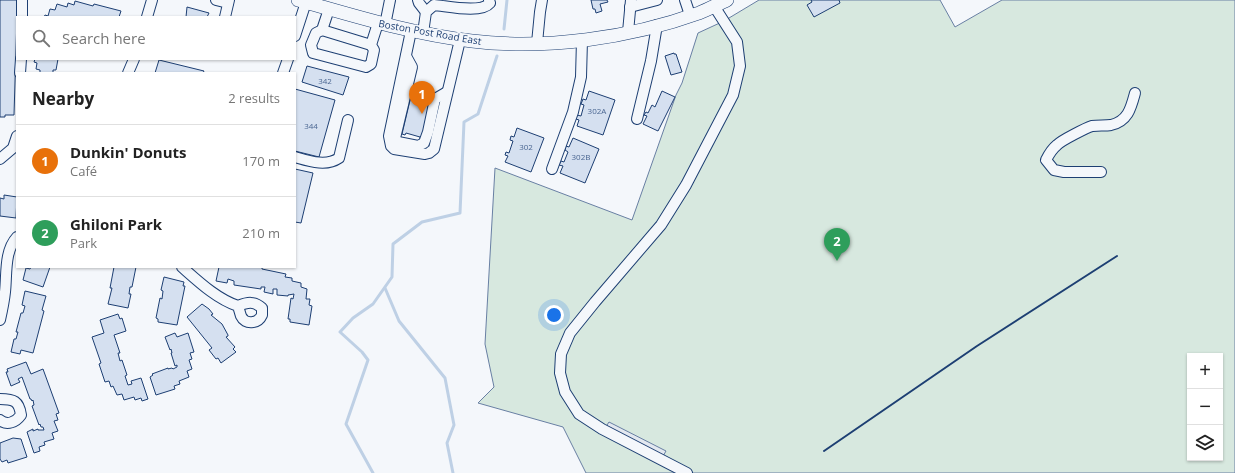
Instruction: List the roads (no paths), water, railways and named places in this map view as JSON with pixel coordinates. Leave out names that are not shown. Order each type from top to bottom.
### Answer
[{"type":"main road","name":"Boston Post Road East","points":[[302,1],[328,10],[381,24],[460,40],[492,43],[537,43],[582,40],[628,32],[690,16],[727,0]]},
{"type":"street","points":[[22,0],[22,16]]},
{"type":"street","points":[[147,16],[152,0]]},
{"type":"street","points":[[216,0],[228,2],[225,16]]},
{"type":"street","points":[[371,45],[390,0]]},
{"type":"street","points":[[418,0],[426,12]]},
{"type":"street","points":[[460,40],[434,149],[425,154],[394,148],[391,146],[389,136],[406,56],[426,12],[434,5],[476,9],[486,7],[490,3],[489,0]]},
{"type":"street","points":[[537,43],[542,0]]},
{"type":"street","points":[[628,32],[630,4],[657,0]]},
{"type":"street","points":[[685,0],[690,16]]},
{"type":"street","points":[[296,31],[302,1]]},
{"type":"street","points":[[686,473],[602,429],[579,414],[565,392],[560,367],[561,354],[570,333],[661,225],[686,185],[733,95],[740,66],[737,42],[714,6]]},
{"type":"street","points":[[322,30],[328,10]]},
{"type":"street","points":[[637,120],[651,61],[657,25]]},
{"type":"street","points":[[322,30],[371,45],[374,50],[371,64],[366,67],[313,53],[311,45],[316,33],[322,30]]},
{"type":"street","points":[[552,169],[573,112],[580,84],[582,40]]},
{"type":"street","points":[[20,72],[21,60]]},
{"type":"street","points":[[128,72],[134,60]]},
{"type":"street","points":[[283,72],[288,60]]},
{"type":"street","points":[[1101,172],[1064,172],[1054,170],[1046,160],[1051,151],[1059,143],[1079,132],[1092,126],[1112,125],[1125,118],[1131,108],[1134,93]]},
{"type":"street","points":[[296,157],[326,163],[335,161],[339,158],[348,120]]},
{"type":"street","points":[[0,159],[13,148],[16,139]]},
{"type":"street","points":[[0,320],[4,306],[8,256],[16,238]]},
{"type":"street","points":[[183,268],[198,282],[229,303],[238,306]]},
{"type":"street","points":[[0,399],[11,399],[17,403],[21,415],[18,420],[11,423],[5,423],[0,420]]},
{"type":"waterway","points":[[504,29],[507,0]]},
{"type":"waterway","points":[[373,473],[346,424],[368,360],[362,352],[340,332],[353,318],[373,304],[392,277],[393,244],[422,222],[460,213],[464,122],[478,114],[497,56]]},
{"type":"waterway","points":[[385,288],[399,321],[445,378],[454,425],[447,443],[453,473]]},
{"type":"place","name":"Dunkin' Donuts","points":[[422,114]]},
{"type":"place","name":"Ghiloni Park","points":[[837,261]]}]
